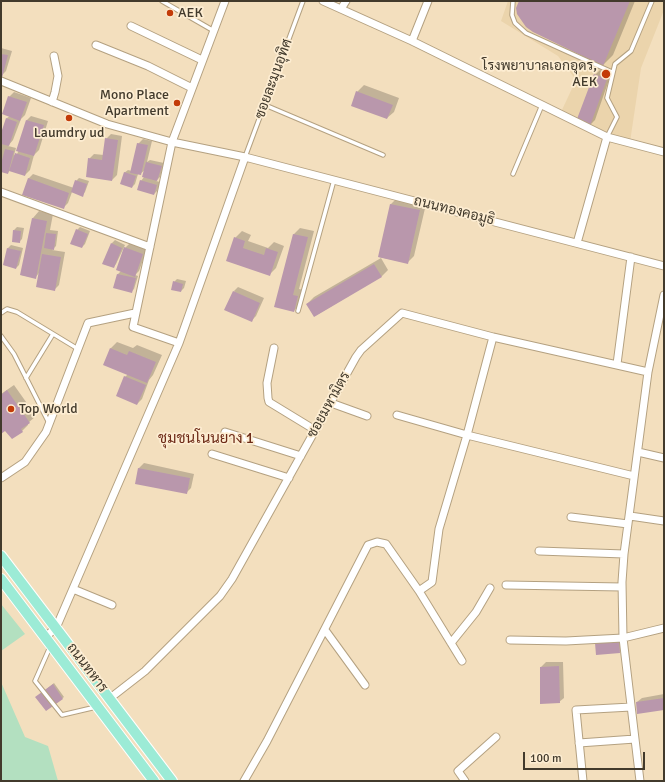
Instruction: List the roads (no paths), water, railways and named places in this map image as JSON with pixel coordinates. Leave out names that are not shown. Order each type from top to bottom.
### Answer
[{"type":"main road","name":"ถนนทหาร","points":[[1,556],[172,781]]},
{"type":"main road","name":"ถนนทหาร","points":[[1,579],[154,781]]},
{"type":"street","points":[[179,343],[133,327],[172,142],[225,1]]},
{"type":"street","points":[[323,1],[412,41],[607,137],[664,152]]},
{"type":"street","points":[[340,9],[346,1]]},
{"type":"street","points":[[412,41],[428,1]]},
{"type":"street","points":[[130,26],[202,60]]},
{"type":"street","points":[[96,45],[148,66],[192,88]]},
{"type":"street","points":[[52,102],[58,76],[54,56]]},
{"type":"street","name":"ถนนทองคอมูธิ","points":[[1,81],[107,124],[172,142],[245,157],[664,266]]},
{"type":"street","points":[[577,243],[607,137]]},
{"type":"street","points":[[48,641],[56,628],[179,343],[245,157]]},
{"type":"street","points":[[1,192],[150,247]]},
{"type":"street","points":[[617,364],[631,257]]},
{"type":"street","points":[[640,781],[624,638],[622,587],[624,554],[648,372],[664,295]]},
{"type":"street","name":"ซอยมหามิตร","points":[[110,698],[145,671],[220,596],[232,579],[361,350],[402,313],[494,337],[648,372]]},
{"type":"street","points":[[1,478],[25,462],[46,432],[88,323],[136,314]]},
{"type":"street","points":[[419,591],[432,582],[439,529],[494,337]]},
{"type":"street","points":[[274,348],[267,383],[268,398],[270,402],[315,430]]},
{"type":"street","points":[[330,403],[367,416]]},
{"type":"street","points":[[397,415],[467,435],[634,476]]},
{"type":"street","points":[[225,432],[301,456]]},
{"type":"street","points":[[638,452],[664,458]]},
{"type":"street","points":[[212,454],[289,478]]},
{"type":"street","points":[[572,516],[628,524]]},
{"type":"street","points":[[630,516],[664,521]]},
{"type":"street","points":[[244,781],[267,741],[359,561],[368,545],[372,542],[386,544],[419,591],[462,661]]},
{"type":"street","points":[[539,551],[624,554]]},
{"type":"street","points":[[506,586],[622,587]]},
{"type":"street","points":[[451,643],[476,612],[490,588]]},
{"type":"street","points":[[73,589],[112,605]]},
{"type":"street","points":[[510,640],[566,641],[624,638],[664,628]]},
{"type":"street","points":[[325,630],[365,685]]},
{"type":"street","points":[[583,781],[576,710],[631,707]]},
{"type":"street","points":[[465,781],[458,771],[496,737]]},
{"type":"street","points":[[579,744],[635,739]]},
{"type":"lane","points":[[162,1],[214,31]]},
{"type":"lane","name":"ซอยละมุนอุทิศ","points":[[245,157],[303,1]]},
{"type":"lane","points":[[512,1],[512,15],[516,23],[526,33],[612,72]]},
{"type":"lane","points":[[607,137],[617,117],[607,98],[612,72],[615,64],[630,51],[652,1]]},
{"type":"lane","points":[[513,174],[542,104]]},
{"type":"lane","points":[[265,105],[383,155]]},
{"type":"lane","points":[[298,311],[334,180]]},
{"type":"lane","points":[[1,313],[7,309],[12,309],[78,349]]},
{"type":"lane","points":[[26,378],[52,334]]},
{"type":"lane","points":[[1,336],[14,354],[49,424]]},
{"type":"lane","points":[[48,641],[35,681],[62,715],[98,707]]},
{"type":"place","name":"AEK","points":[[170,13]]},
{"type":"place","name":"โรงพยาบาลเอกอุดร, AEK","points":[[606,74]]},
{"type":"place","name":"Mono Place Apartment","points":[[177,103]]},
{"type":"place","name":"Laumdry ud","points":[[69,118]]},
{"type":"place","name":"Top World","points":[[11,409]]},
{"type":"district","name":"ชุมชนโนนยาง 1","points":[[206,439]]}]
